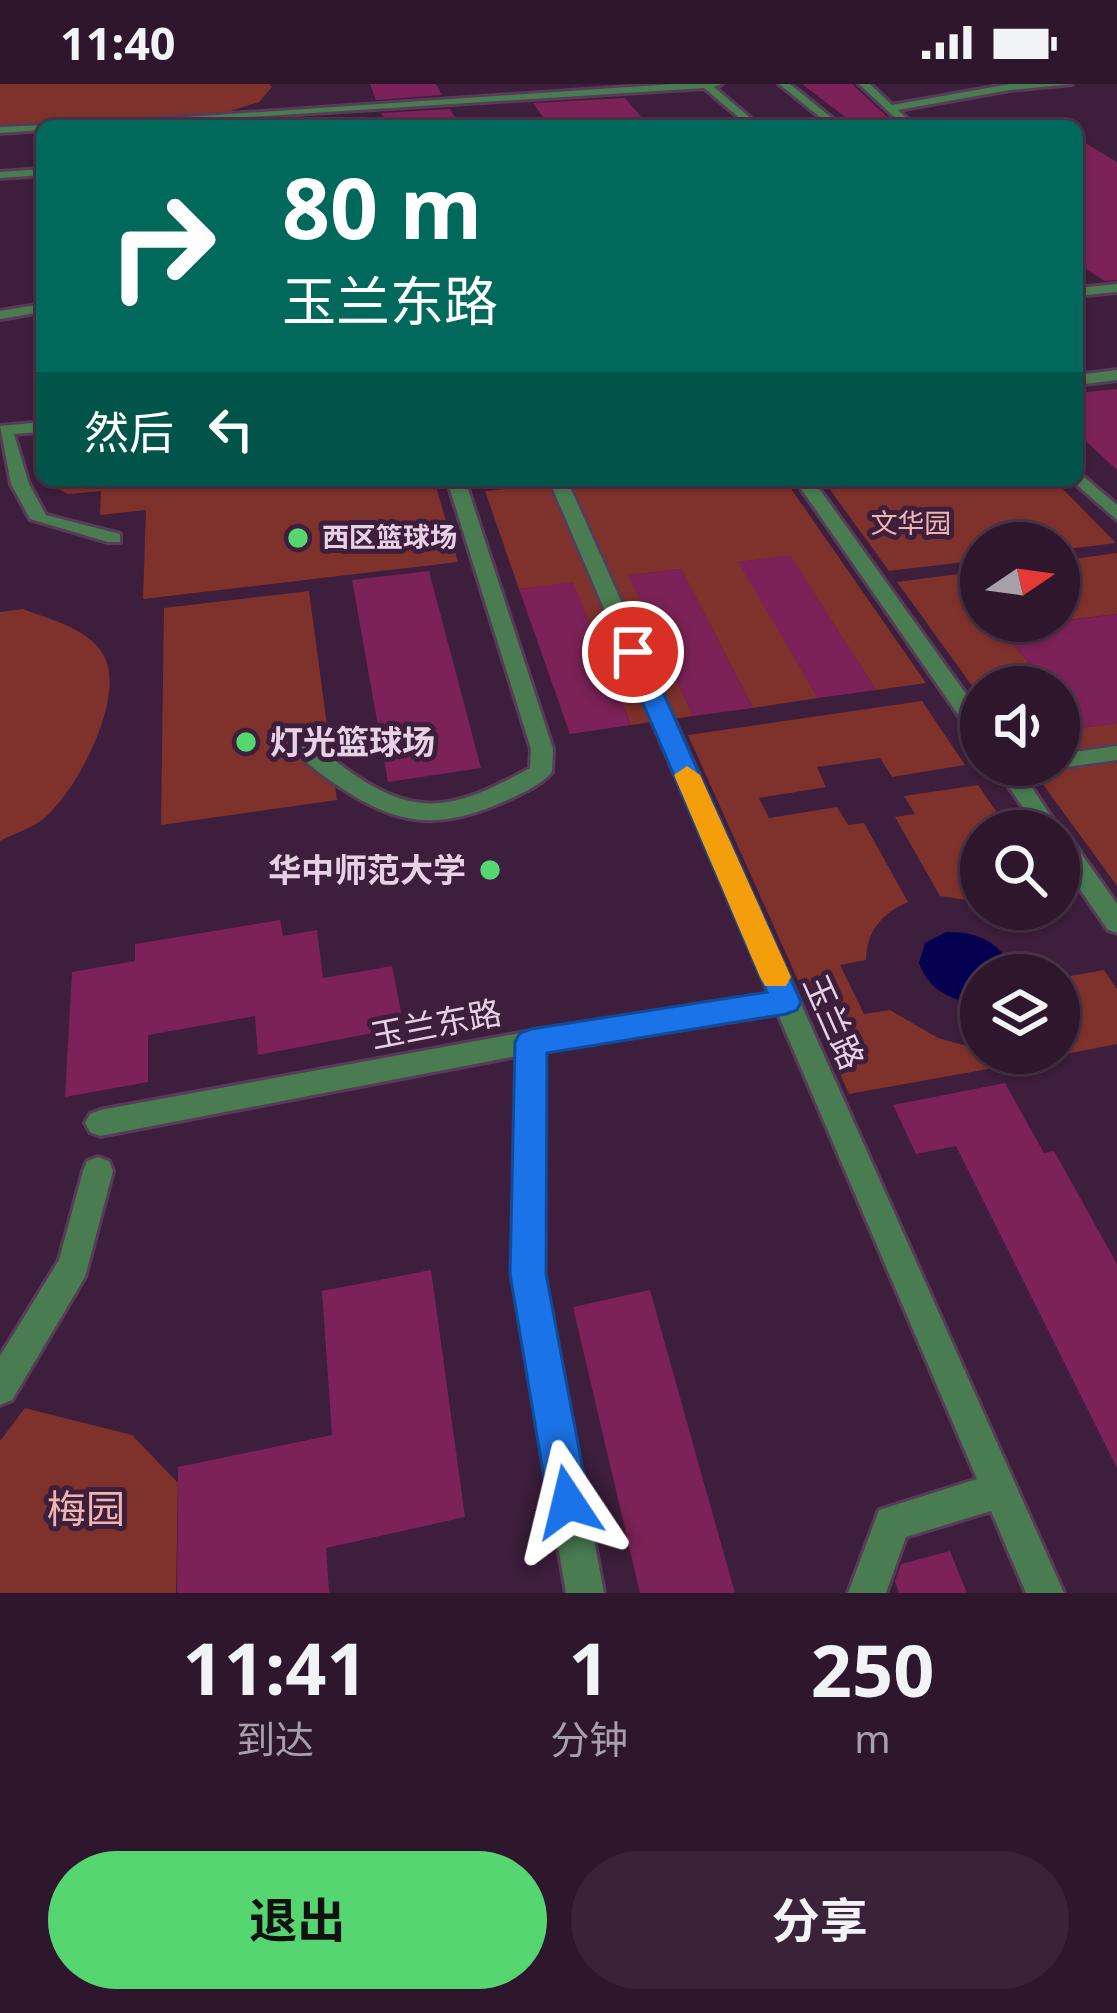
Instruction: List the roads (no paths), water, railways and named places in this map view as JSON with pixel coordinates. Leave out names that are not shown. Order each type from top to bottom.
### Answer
[{"type":"street","points":[[705,84],[748,120]]},
{"type":"street","points":[[201,120],[326,103],[717,84]]},
{"type":"street","points":[[784,84],[829,120]]},
{"type":"street","points":[[864,84],[903,120]]},
{"type":"street","points":[[890,108],[1010,87],[1067,84]]},
{"type":"street","points":[[0,130],[36,127]]},
{"type":"street","points":[[0,175],[36,172]]},
{"type":"street","points":[[1083,291],[1117,288]]},
{"type":"street","points":[[0,315],[36,309]]},
{"type":"street","points":[[1083,379],[1117,375]]},
{"type":"street","points":[[36,427],[3,430],[20,484],[39,519],[114,538]]},
{"type":"street","points":[[1083,482],[1117,515]]},
{"type":"street","points":[[305,749],[368,799],[436,818],[493,801],[541,772],[542,749],[458,486]]},
{"type":"street","name":"玉兰路","points":[[561,486],[1045,1593]]},
{"type":"street","points":[[808,486],[960,701]]},
{"type":"street","points":[[1080,758],[1117,753]]},
{"type":"street","points":[[1080,871],[1117,923]]},
{"type":"street","name":"玉兰东路","points":[[100,1123],[531,1042],[786,1002]]},
{"type":"street","points":[[531,1042],[528,1274],[585,1593]]},
{"type":"street","points":[[0,1388],[74,1266],[98,1171]]},
{"type":"street","points":[[867,1593],[892,1522],[1000,1490]]},
{"type":"place","name":"西区篮球场","points":[[298,538]]},
{"type":"place","name":"灯光篮球场","points":[[246,742]]},
{"type":"place","name":"华中师范大学","points":[[490,870]]},
{"type":"park label","name":"文华园","points":[[911,524]]},
{"type":"park label","name":"梅园","points":[[86,1509]]}]
